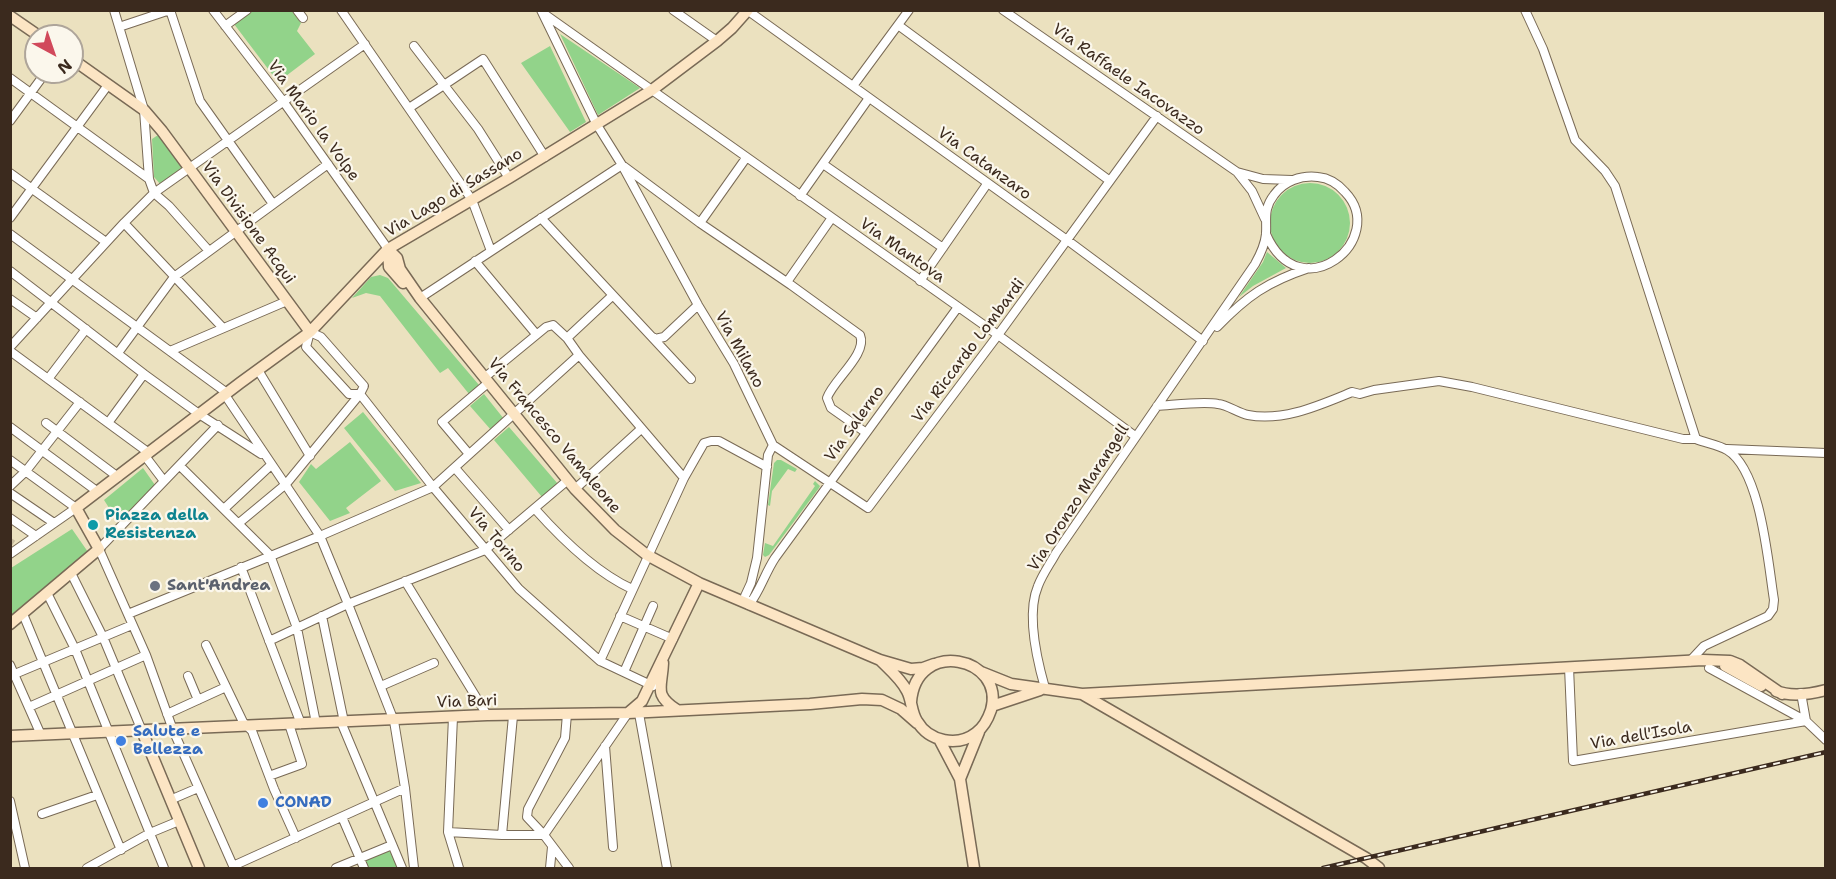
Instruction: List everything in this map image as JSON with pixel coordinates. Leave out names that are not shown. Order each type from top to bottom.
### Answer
[{"type":"main road","name":"Via Lago di Sassano","points":[[78,512],[98,492],[310,332],[388,249],[545,157],[652,90],[717,41],[748,11]]},
{"type":"main road","name":"Via Divisione Acqui","points":[[84,68],[144,110],[162,131],[310,332]]},
{"type":"main road","points":[[388,249],[389,267],[414,296],[420,298]]},
{"type":"main road","points":[[388,249],[397,258],[400,269],[420,298]]},
{"type":"main road","points":[[367,270],[389,267]]},
{"type":"main road","name":"Via Francesco Vamaleone","points":[[420,298],[572,485],[615,530],[647,555],[699,583],[880,660],[911,669],[934,664]]},
{"type":"main road","points":[[10,624],[98,547],[78,512]]},
{"type":"main road","points":[[639,711],[699,583]]},
{"type":"main road","points":[[880,660],[908,691],[917,723],[939,740],[960,740],[979,730],[988,720],[992,706],[992,694],[981,672]]},
{"type":"main road","points":[[911,702],[916,682],[924,671],[946,660],[971,665],[981,672],[1011,684],[1082,694],[1690,661],[1730,668],[1760,686],[1782,694],[1826,690]]},
{"type":"main road","points":[[992,706],[1045,688]]},
{"type":"main road","points":[[651,689],[677,710]]},
{"type":"main road","points":[[1082,694],[1366,858],[1379,868]]},
{"type":"main road","name":"Via Bari","points":[[10,736],[677,710],[810,704],[862,699],[882,700],[901,709],[917,723]]},
{"type":"main road","points":[[960,779],[979,730]]},
{"type":"main road","points":[[142,731],[199,868]]},
{"type":"main road","points":[[939,740],[960,779],[974,868]]},
{"type":"street","points":[[114,10],[144,110],[149,179],[154,193],[169,206],[209,251]]},
{"type":"street","points":[[119,27],[170,10],[200,101],[273,204]]},
{"type":"street","name":"Via Mario la Volpe","points":[[213,10],[283,101],[388,249]]},
{"type":"street","points":[[225,26],[247,10]]},
{"type":"street","points":[[297,10],[303,18]]},
{"type":"street","points":[[341,10],[472,200],[491,251]]},
{"type":"street","points":[[673,10],[717,41]]},
{"type":"street","points":[[853,86],[909,10]]},
{"type":"street","name":"Via Raffaele Iacovazzo","points":[[1003,10],[1237,172]]},
{"type":"street","points":[[1525,10],[1543,49],[1575,140],[1605,171],[1615,186],[1696,439]]},
{"type":"street","name":"Via Catanzaro","points":[[748,11],[1067,240],[1203,341]]},
{"type":"street","name":"Via Mantova","points":[[542,12],[958,307],[1135,436]]},
{"type":"street","name":"Via Milano","points":[[542,12],[597,125],[622,165],[698,305],[734,364],[773,445]]},
{"type":"street","points":[[898,25],[1110,181]]},
{"type":"street","points":[[164,481],[147,455],[10,349],[106,242],[154,193],[365,44]]},
{"type":"street","points":[[414,46],[478,129],[509,178]]},
{"type":"street","points":[[409,108],[483,59],[545,157]]},
{"type":"street","points":[[10,78],[149,179]]},
{"type":"street","points":[[10,121],[37,84]]},
{"type":"street","points":[[10,218],[108,85]]},
{"type":"street","points":[[800,196],[869,98]]},
{"type":"street","name":"Via Riccardo Lombardi","points":[[773,445],[868,508],[998,336],[1157,116]]},
{"type":"street","points":[[700,223],[746,158]]},
{"type":"street","points":[[822,164],[943,248]]},
{"type":"street","points":[[118,353],[174,277],[328,165]]},
{"type":"street","points":[[420,298],[622,165],[700,223],[860,335],[862,340],[859,352],[827,398],[831,408],[865,432]]},
{"type":"street","points":[[1237,172],[1263,179],[1293,180]]},
{"type":"street","points":[[1237,172],[1252,191],[1265,219]]},
{"type":"street","points":[[10,173],[106,242]]},
{"type":"street","points":[[1308,176],[1324,178],[1338,185],[1349,196],[1355,210],[1354,239],[1347,250],[1338,259],[1326,265],[1282,278],[1259,289],[1237,306],[1203,341],[1262,250],[1266,234],[1267,207],[1273,195],[1293,180],[1308,176]]},
{"type":"street","points":[[920,281],[987,184]]},
{"type":"street","points":[[541,218],[691,379]]},
{"type":"street","points":[[787,282],[831,219]]},
{"type":"street","points":[[124,223],[223,328]]},
{"type":"street","points":[[10,234],[226,394],[320,536],[394,721],[405,788],[414,868]]},
{"type":"street","points":[[1266,234],[1272,248],[1282,258],[1295,266],[1310,268]]},
{"type":"street","points":[[475,261],[536,334]]},
{"type":"street","points":[[10,271],[199,414],[266,457]]},
{"type":"street","points":[[567,338],[612,296]]},
{"type":"street","points":[[10,299],[37,318]]},
{"type":"street","points":[[170,351],[286,301]]},
{"type":"street","points":[[651,336],[655,339],[664,337],[698,305]]},
{"type":"street","name":"Via Salerno","points":[[749,605],[775,558],[958,307]]},
{"type":"street","points":[[469,454],[442,422],[536,334],[553,325],[567,338],[684,478]]},
{"type":"street","points":[[48,379],[86,329]]},
{"type":"street","points":[[10,332],[19,338]]},
{"type":"street","points":[[239,523],[286,484],[360,394],[364,387],[321,337],[310,332],[306,347],[349,394],[360,394]]},
{"type":"street","name":"Via Oronzo Marangell","points":[[1045,688],[1039,668],[1032,624],[1037,588],[1056,553],[1203,341]]},
{"type":"street","points":[[128,614],[433,487],[579,355]]},
{"type":"street","points":[[258,370],[310,456]]},
{"type":"street","points":[[108,423],[144,374]]},
{"type":"street","points":[[1157,406],[1219,404],[1250,415],[1271,415],[1306,410],[1352,392],[1360,394],[1440,381],[1683,439],[1696,439],[1727,449],[1826,453]]},
{"type":"street","name":"Via Torino","points":[[360,394],[433,487],[519,589],[600,661],[636,678],[651,689]]},
{"type":"street","points":[[10,486],[26,471],[80,402]]},
{"type":"street","points":[[46,423],[118,477]]},
{"type":"street","points":[[218,425],[98,547],[146,655],[173,730],[233,867],[405,788]]},
{"type":"street","points":[[10,427],[98,492]]},
{"type":"street","points":[[269,640],[348,604],[485,550],[535,509],[572,485],[641,429]]},
{"type":"street","points":[[600,661],[647,555],[684,478],[704,443],[719,441],[767,467]]},
{"type":"street","points":[[749,605],[745,596],[751,583],[757,558],[768,455],[773,445]]},
{"type":"street","points":[[1690,661],[1704,646],[1768,616],[1773,609],[1774,600],[1758,504],[1748,474],[1742,464],[1727,449]]},
{"type":"street","points":[[10,460],[78,512],[17,546],[10,554]]},
{"type":"street","points":[[225,508],[271,465]]},
{"type":"street","points":[[180,466],[270,555],[297,628],[315,723]]},
{"type":"street","points":[[455,468],[509,530]]},
{"type":"street","points":[[10,493],[54,524]]},
{"type":"street","points":[[535,509],[558,535],[578,552],[622,585],[632,589]]},
{"type":"street","points":[[10,518],[36,536]]},
{"type":"street","points":[[757,558],[761,561],[775,558]]},
{"type":"street","points":[[241,567],[302,724]]},
{"type":"street","points":[[71,573],[103,637],[142,731]]},
{"type":"street","points":[[405,581],[487,716]]},
{"type":"street","points":[[47,593],[75,649],[164,868]]},
{"type":"street","points":[[624,672],[653,606]]},
{"type":"street","points":[[23,614],[121,850]]},
{"type":"street","points":[[322,616],[343,722],[402,868]]},
{"type":"street","points":[[620,616],[673,639]]},
{"type":"street","points":[[13,675],[132,625]]},
{"type":"street","points":[[206,645],[245,726],[252,731],[296,838]]},
{"type":"street","points":[[29,707],[146,655]]},
{"type":"street","points":[[381,687],[434,663]]},
{"type":"street","points":[[1706,664],[1806,721],[1826,740]]},
{"type":"street","points":[[10,665],[41,735]]},
{"type":"street","name":"Via dell'Isola","points":[[1569,667],[1573,761],[1806,721]]},
{"type":"street","points":[[188,676],[198,700]]},
{"type":"street","points":[[167,714],[226,687]]},
{"type":"street","points":[[1801,693],[1806,721]]},
{"type":"street","points":[[544,835],[605,746],[639,711]]},
{"type":"street","points":[[639,711],[667,868]]},
{"type":"street","points":[[567,714],[565,738],[527,817],[569,868]]},
{"type":"street","points":[[502,835],[513,716]]},
{"type":"street","points":[[453,717],[448,832],[459,868]]},
{"type":"street","points":[[269,776],[302,764],[289,724]]},
{"type":"street","points":[[605,746],[613,847]]},
{"type":"street","points":[[170,800],[198,788]]},
{"type":"street","points":[[42,814],[98,795]]},
{"type":"street","points":[[10,801],[12,819],[25,868]]},
{"type":"street","points":[[342,817],[364,868]]},
{"type":"street","points":[[87,868],[150,833],[179,821]]},
{"type":"street","points":[[448,832],[544,835]]},
{"type":"street","points":[[336,868],[392,845]]},
{"type":"street","points":[[550,868],[552,847]]},
{"type":"green space","points":[[252,11],[292,11],[301,23],[297,31],[315,54],[278,82],[234,24]]},
{"type":"green space","points":[[560,34],[640,88],[598,115]]},
{"type":"green space","points":[[550,46],[586,122],[570,132],[521,63]]},
{"type":"green space","points":[[158,135],[184,169],[161,185],[154,177],[152,139]]},
{"type":"green space","points":[[1310,183],[1325,186],[1338,195],[1347,208],[1350,223],[1347,238],[1338,251],[1325,260],[1310,263],[1295,260],[1282,251],[1273,238],[1270,223],[1273,208],[1282,195],[1295,186]]},
{"type":"green space","points":[[1267,252],[1286,268],[1253,286],[1239,297],[1263,262]]},
{"type":"green space","points":[[380,275],[388,278],[479,385],[469,394],[448,368],[440,373],[380,296],[366,293],[352,298],[371,277]]},
{"type":"green space","points":[[484,394],[504,419],[491,430],[470,406]]},
{"type":"green space","points":[[363,412],[421,483],[395,491],[344,428]]},
{"type":"green space","points":[[509,427],[558,484],[542,497],[494,440]]},
{"type":"green space","points":[[350,442],[381,481],[346,508],[350,513],[330,521],[299,482],[311,464],[316,469]]},
{"type":"green space","points":[[777,460],[797,469],[795,472],[788,469],[772,491],[770,506],[768,505],[774,463]]},
{"type":"green space","points":[[143,468],[155,485],[118,522],[104,500]]},
{"type":"green space","points":[[815,481],[820,486],[819,488],[769,555],[765,557],[763,555],[765,543],[773,546],[815,486],[813,484]]},
{"type":"green space","points":[[72,529],[88,552],[11,616],[11,568]]},
{"type":"green space","points":[[390,851],[397,867],[367,868],[364,864],[365,860]]},
{"type":"railway","points":[[1323,868],[1826,752]]},
{"type":"place","name":"Piazza della Resistenza","points":[[93,525]]},
{"type":"place","name":"Sant'Andrea","points":[[155,586]]},
{"type":"place","name":"Salute e Bellezza","points":[[121,741]]},
{"type":"place","name":"CONAD","points":[[263,803]]}]
